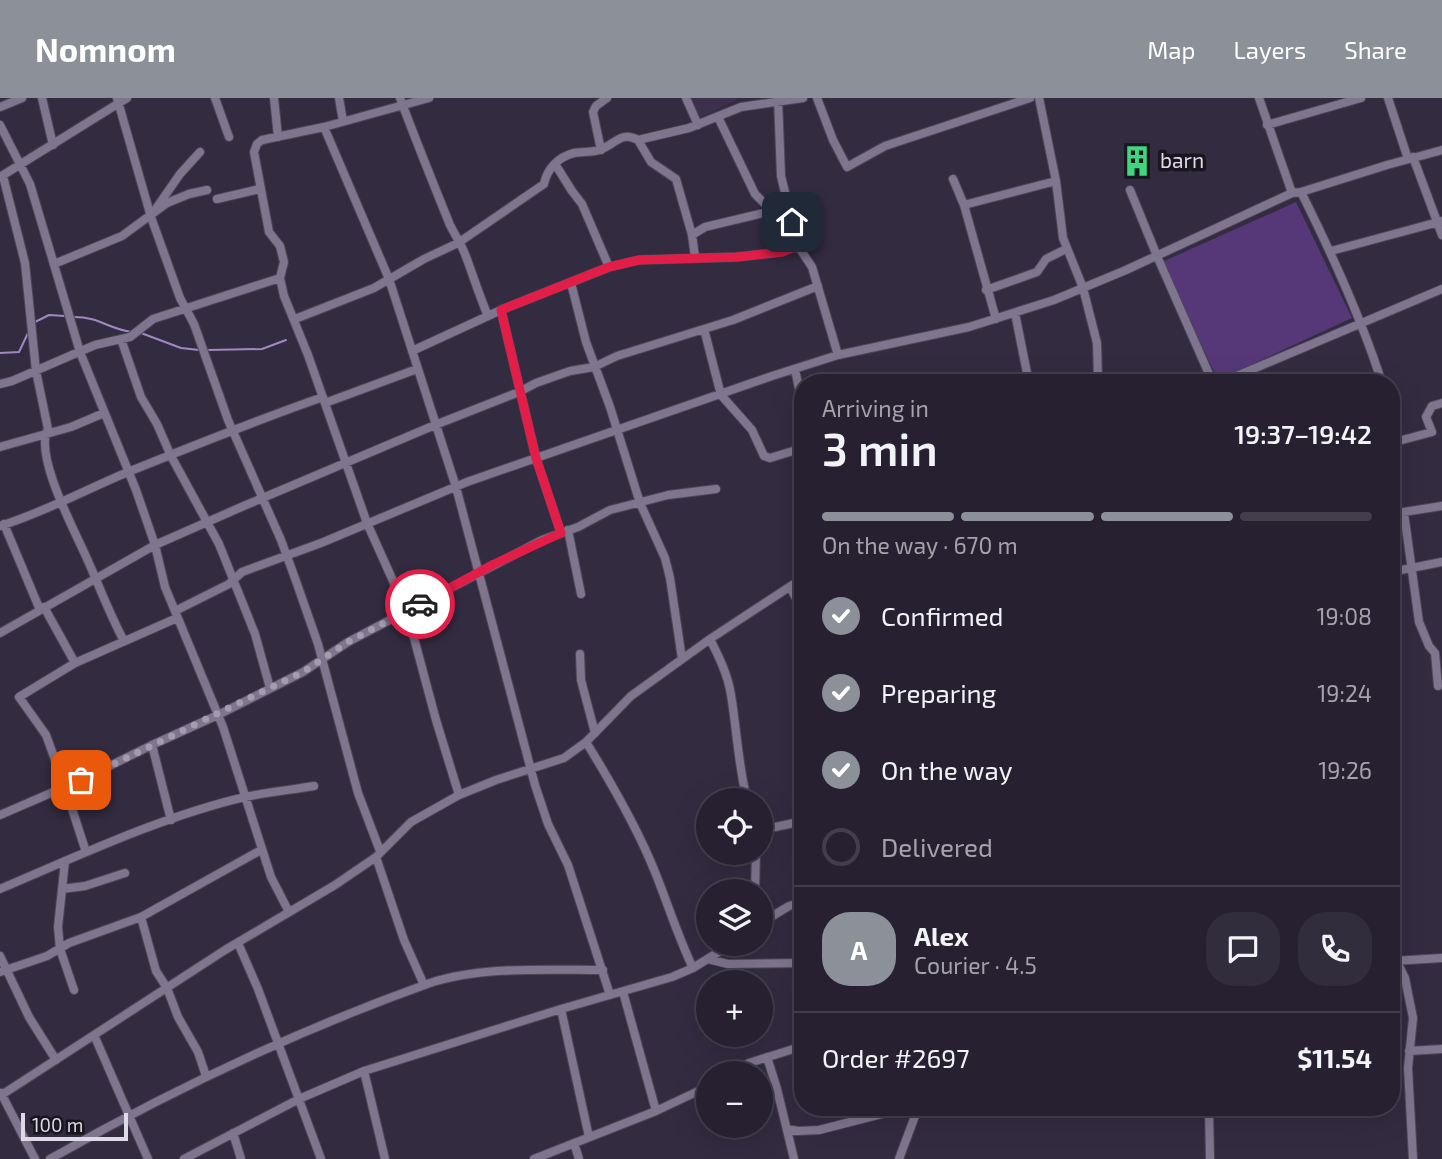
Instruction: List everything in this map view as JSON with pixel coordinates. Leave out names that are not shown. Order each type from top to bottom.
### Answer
[{"type":"street","points":[[0,107],[11,100],[22,98]]},
{"type":"street","points":[[42,98],[53,145]]},
{"type":"street","points":[[215,98],[229,136]]},
{"type":"street","points":[[274,98],[278,137]]},
{"type":"street","points":[[339,98],[343,121]]},
{"type":"street","points":[[429,98],[401,101],[324,127],[262,140],[255,148],[269,232],[281,246],[285,262],[280,278],[285,296],[367,523],[407,612],[459,795]]},
{"type":"street","points":[[685,98],[698,125]]},
{"type":"street","points":[[638,140],[698,125],[741,107],[803,98]]},
{"type":"street","points":[[817,98],[847,167],[886,146],[1030,98]]},
{"type":"street","points":[[1039,98],[1056,181],[1066,249],[1083,288],[1097,343],[1098,374]]},
{"type":"street","points":[[1259,98],[1267,125],[1297,193],[1331,251],[1379,374]]},
{"type":"street","points":[[1267,125],[1362,98]]},
{"type":"street","points":[[1388,98],[1442,235]]},
{"type":"street","points":[[124,641],[105,604],[62,503],[46,455],[45,434],[48,429],[36,371],[25,263],[1,176],[121,99],[151,217],[232,430],[286,554],[321,658],[358,793],[404,940],[424,985]]},
{"type":"street","points":[[601,150],[593,112],[603,99]]},
{"type":"street","points":[[778,100],[780,165],[798,246]]},
{"type":"street","points":[[401,101],[419,153],[458,243],[464,250],[488,316]]},
{"type":"street","points":[[718,117],[755,194],[772,211],[812,267],[838,355]]},
{"type":"street","points":[[0,125],[30,184],[80,352],[155,545],[165,587],[218,715],[247,796],[271,877],[289,912]]},
{"type":"street","points":[[324,127],[389,279],[456,487],[531,769],[548,824],[568,865],[610,995]]},
{"type":"street","points":[[295,319],[374,288],[458,243],[544,184],[546,173],[555,164],[576,152],[601,150],[620,137],[631,136],[638,140],[651,162],[676,179],[692,235],[695,257]]},
{"type":"street","points":[[86,852],[46,735],[19,697],[75,663],[176,614],[242,572],[456,487],[795,369],[838,355],[969,327],[1015,313],[1083,288],[1297,193],[1442,150]]},
{"type":"street","points":[[151,217],[170,188],[200,152]]},
{"type":"street","points":[[555,164],[582,204],[609,267]]},
{"type":"street","points":[[953,179],[964,205],[996,319]]},
{"type":"street","points":[[964,205],[1056,181]]},
{"type":"street","points":[[217,199],[260,189]]},
{"type":"street","points":[[54,264],[122,236],[176,199],[207,190]]},
{"type":"street","points":[[1130,190],[1209,374]]},
{"type":"street","points":[[692,235],[705,228],[772,211]]},
{"type":"street","points":[[1331,251],[1439,222]]},
{"type":"street","points":[[412,351],[501,310],[609,267],[639,260],[737,257],[782,252],[798,246]]},
{"type":"street","points":[[986,290],[1037,272],[1046,259],[1066,249]]},
{"type":"street","points":[[0,384],[103,343],[130,337],[153,319],[280,278]]},
{"type":"street","points":[[571,283],[594,367],[640,503],[665,558],[682,659]]},
{"type":"street","points":[[0,633],[95,577],[208,521],[536,383],[570,371],[594,367],[617,356],[704,329],[817,286]]},
{"type":"street","points":[[1241,374],[1442,289]]},
{"type":"street","points":[[501,310],[536,458],[565,532],[581,593]]},
{"type":"street","points":[[1015,313],[1027,374]]},
{"type":"street","points":[[704,329],[721,395],[752,430],[764,456],[770,458],[794,451]]},
{"type":"street","points":[[121,339],[141,397],[158,424],[171,456],[208,521],[234,579],[255,634],[270,688]]},
{"type":"street","points":[[75,663],[42,609],[2,525],[62,503],[232,430],[417,369]]},
{"type":"street","points":[[795,369],[796,374]]},
{"type":"street","points":[[1400,441],[1432,432],[1426,417],[1432,406],[1442,403]]},
{"type":"street","points":[[0,447],[104,414]]},
{"type":"street","points":[[0,803],[2,813],[65,787],[218,715],[303,672],[321,658],[478,573],[610,510],[668,495],[716,489]]},
{"type":"street","points":[[1400,513],[1442,506]]},
{"type":"street","points":[[1404,513],[1419,622],[1429,646],[1438,653],[1438,686]]},
{"type":"street","points":[[1400,570],[1442,562]]},
{"type":"street","points":[[35,1159],[1,1094],[378,854],[411,822],[459,795],[564,758],[586,742],[631,696],[710,639],[794,584]]},
{"type":"street","points":[[790,587],[794,594]]},
{"type":"street","points":[[710,639],[722,662],[731,694],[744,788]]},
{"type":"street","points":[[580,654],[581,680],[595,733]]},
{"type":"street","points":[[586,742],[613,785],[641,842],[655,872],[679,940],[693,968]]},
{"type":"street","points":[[152,744],[171,820]]},
{"type":"street","points":[[0,889],[86,852],[171,820],[247,796],[314,786]]},
{"type":"street","points":[[773,827],[794,823]]},
{"type":"street","points":[[4,971],[69,943],[141,917],[261,850]]},
{"type":"street","points":[[65,861],[58,927],[60,949],[74,990]]},
{"type":"street","points":[[62,889],[85,886],[125,873]]},
{"type":"street","points":[[773,916],[794,905]]},
{"type":"street","points":[[141,917],[156,971],[198,1052],[206,1076]]},
{"type":"street","points":[[239,943],[321,1159]]},
{"type":"street","points":[[0,956],[4,971],[56,1060]]},
{"type":"street","points":[[184,1159],[299,1099],[364,1070],[672,977],[713,956]]},
{"type":"street","points":[[1400,961],[1442,958]]},
{"type":"street","points":[[708,959],[728,964],[794,963]]},
{"type":"street","points":[[50,1159],[129,1115],[278,1042],[424,985],[452,976],[472,974],[603,970]]},
{"type":"street","points":[[1400,971],[1405,978],[1413,1018],[1409,1051],[1413,1159]]},
{"type":"street","points":[[623,992],[656,1111]]},
{"type":"street","points":[[561,1009],[589,1137]]},
{"type":"street","points":[[94,1035],[148,1159]]},
{"type":"street","points":[[1409,1051],[1442,1048]]},
{"type":"street","points":[[755,1061],[794,1049]]},
{"type":"street","points":[[767,1057],[793,1159]]},
{"type":"street","points":[[364,1070],[385,1159]]},
{"type":"street","points":[[534,1159],[656,1111],[696,1092]]},
{"type":"street","points":[[787,1129],[798,1132],[819,1130],[874,1116]]},
{"type":"street","points":[[899,1159],[915,1116]]},
{"type":"street","points":[[1209,1116],[1210,1159]]},
{"type":"street","points":[[233,1133],[241,1159]]},
{"type":"street","points":[[574,1143],[579,1159]]},
{"type":"shaded area","points":[[690,98],[736,98],[737,100],[698,118]]},
{"type":"shaded area","points":[[1296,202],[1352,318],[1231,374],[1215,374],[1162,262]]},
{"type":"waterway","points":[[35,322],[49,315],[65,316]]},
{"type":"waterway","points":[[74,317],[91,319],[132,332]]},
{"type":"waterway","points":[[0,353],[19,352],[28,333]]},
{"type":"waterway","points":[[141,333],[181,348],[199,350]]},
{"type":"waterway","points":[[208,350],[262,349],[286,340]]},
{"type":"way so far","points":[[81,780],[303,672],[348,642],[420,604]]},
{"type":"place","name":"barn","points":[[1137,161]]},
{"type":"route","points":[[420,604],[494,564],[561,533],[536,458],[501,310],[609,267],[639,260],[737,257],[782,252],[798,246],[792,222]]}]
